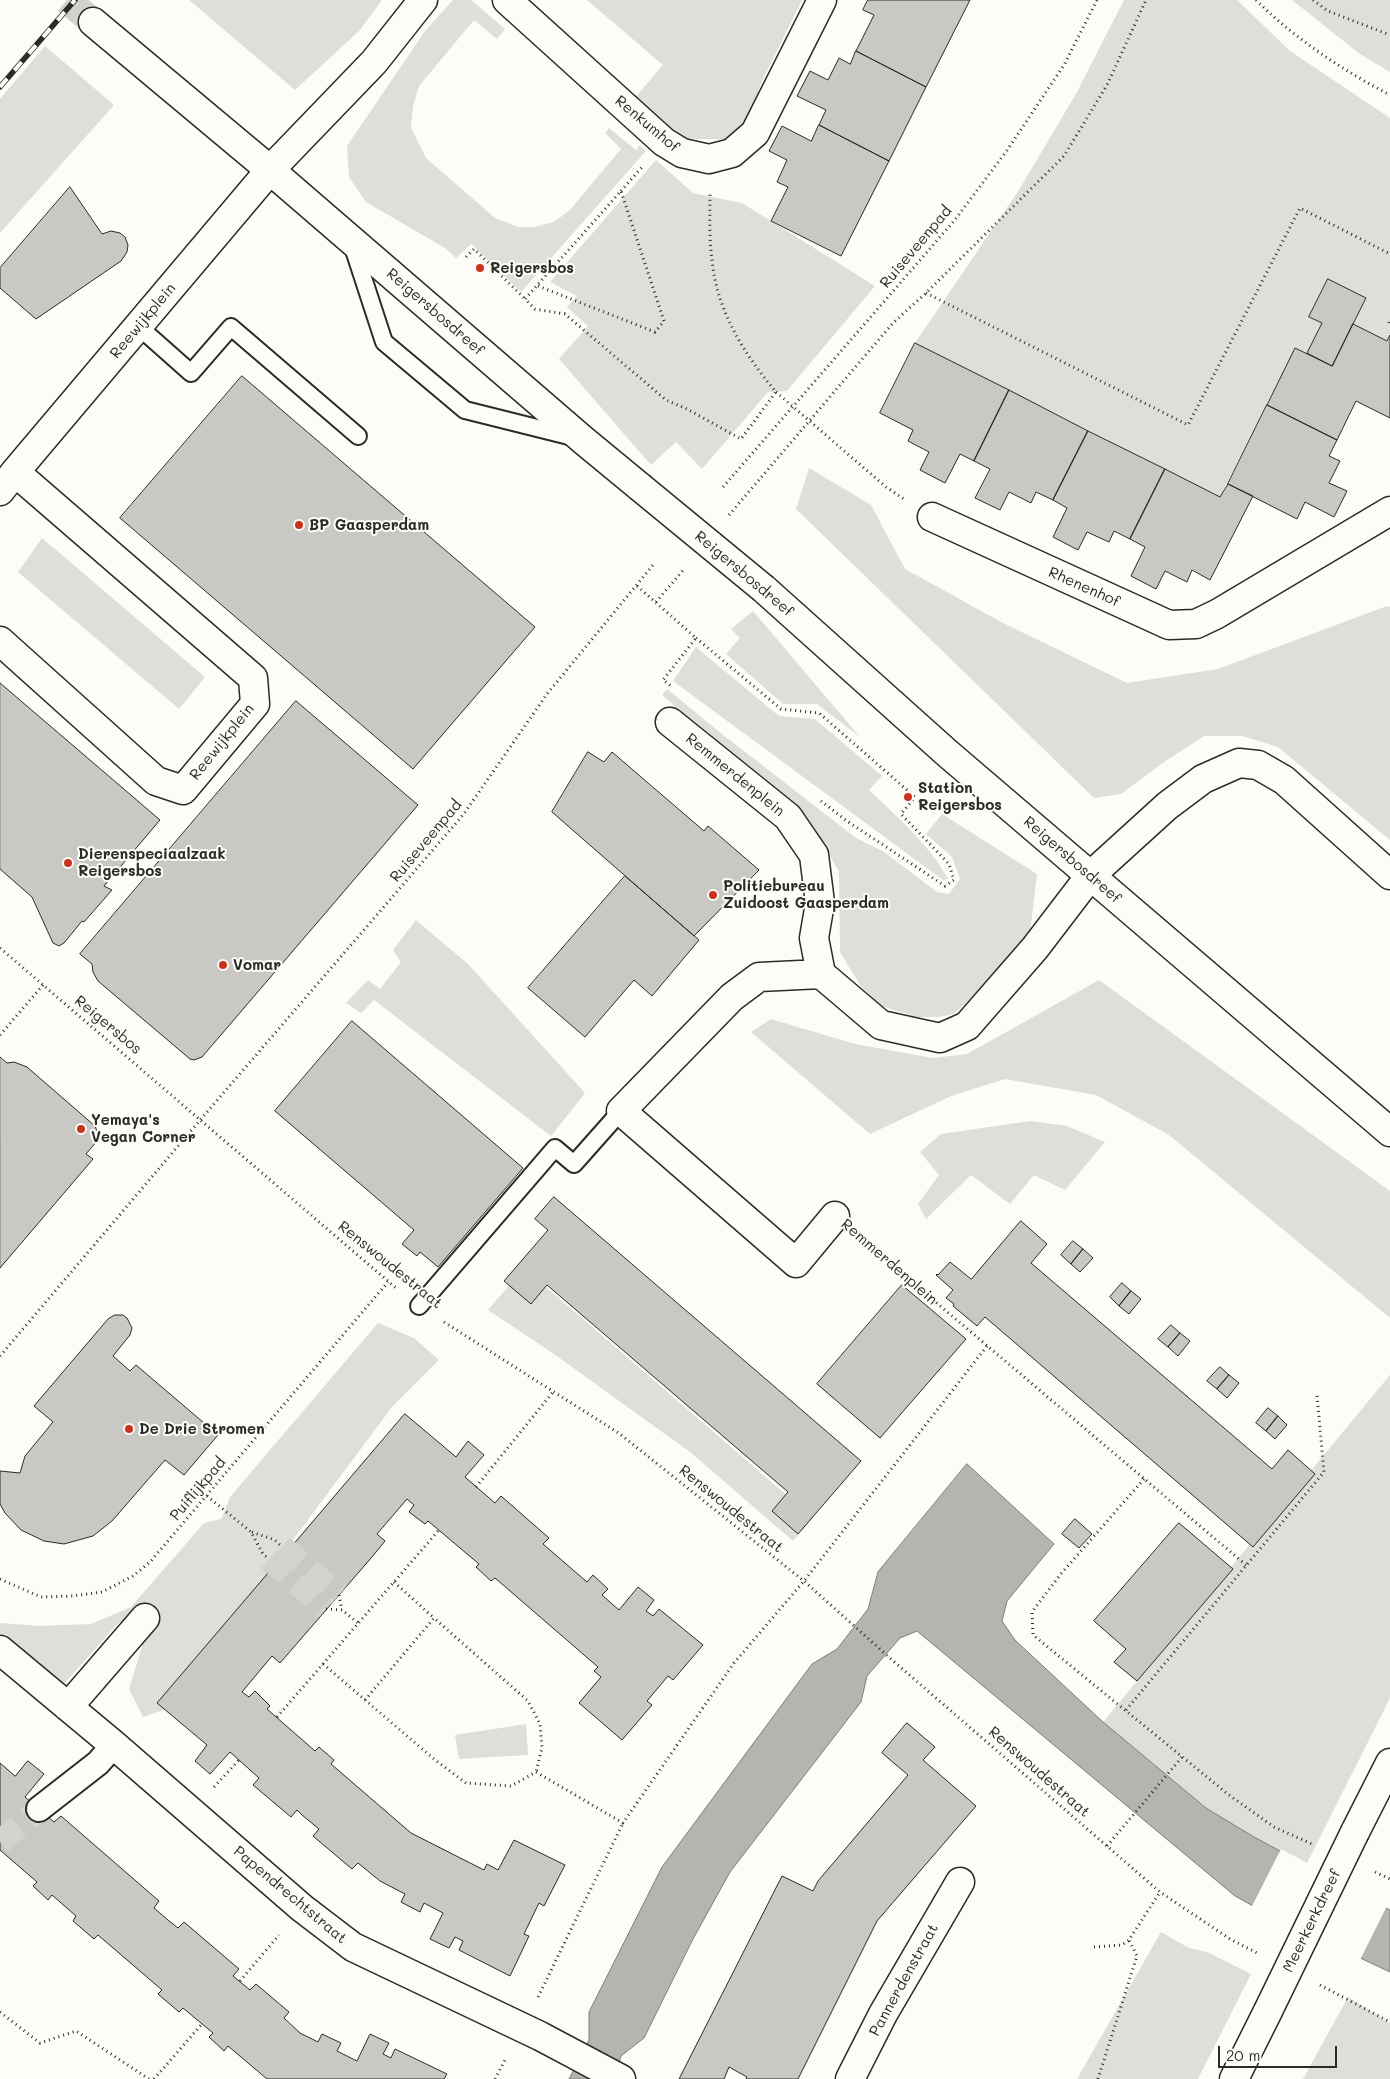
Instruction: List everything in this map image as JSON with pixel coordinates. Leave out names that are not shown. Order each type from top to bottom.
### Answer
[{"type":"street","points":[[270,170],[374,62],[423,0]]},
{"type":"street","name":"Renkumhof","points":[[507,0],[664,142],[682,153],[709,159],[732,153],[755,133],[822,0]]},
{"type":"street","name":"Reigersbosdreef","points":[[93,22],[351,239],[583,440],[764,589],[947,753],[1390,1132]]},
{"type":"street","name":"Reewijkplein","points":[[0,641],[156,780],[183,790],[256,704],[253,678],[8,482],[270,170]]},
{"type":"street","name":"Rhenenhof","points":[[932,517],[1168,625],[1196,624],[1217,614],[1390,511]]},
{"type":"street","name":"Remmerdenplein","points":[[670,722],[788,817],[814,855],[820,903],[814,938],[821,974]]},
{"type":"street","points":[[621,1111],[732,997],[759,977],[821,974],[881,1025],[940,1038],[967,1026],[1035,948],[1090,876],[1167,806],[1204,779],[1239,763],[1258,765],[1284,780],[1390,874]]},
{"type":"street","name":"Remmerdenplein","points":[[621,1111],[796,1263],[835,1216]]},
{"type":"street","points":[[68,1707],[145,1618]]},
{"type":"street","name":"Papendrechtstraat","points":[[0,1650],[114,1745],[302,1908],[353,1947],[523,2028],[621,2079]]},
{"type":"street","points":[[39,1809],[98,1763],[114,1745]]},
{"type":"street","name":"Meerkerkdreef","points":[[1234,2079],[1390,1764]]},
{"type":"street","name":"Pannerdenstraat","points":[[850,2079],[883,2014],[960,1882]]},
{"type":"lane","points":[[351,239],[384,342],[465,410],[583,440]]},
{"type":"lane","points":[[138,326],[191,373],[231,327],[358,436]]},
{"type":"lane","points":[[419,1306],[555,1148],[574,1164],[621,1111]]},
{"type":"path","name":"Ruiseveenpad","points":[[723,487],[954,221],[1008,149],[1064,65],[1097,0]]},
{"type":"path","points":[[726,518],[893,323],[926,294],[1064,156],[1107,85],[1146,0]]},
{"type":"path","points":[[1256,0],[1277,21],[1356,78],[1390,95]]},
{"type":"path","points":[[1313,0],[1328,11],[1390,35]]},
{"type":"path","points":[[709,159],[712,260],[724,310],[736,337],[758,371],[776,392],[886,487],[932,517]]},
{"type":"path","points":[[525,299],[621,191],[664,321],[655,332],[538,286]]},
{"type":"path","points":[[926,294],[1188,425],[1300,208],[1390,254]]},
{"type":"path","points":[[466,257],[474,249],[535,309],[565,314],[666,400],[687,409],[741,439],[776,392]]},
{"type":"path","points":[[656,602],[688,564]]},
{"type":"path","name":"Ruiseveenpad","points":[[0,1356],[463,815],[547,694],[653,565]]},
{"type":"path","points":[[637,586],[781,709],[819,713],[914,796],[901,814],[949,864],[954,880],[945,886],[847,821],[816,797]]},
{"type":"path","points":[[678,692],[663,680],[696,638]]},
{"type":"path","name":"Reigersbos","points":[[0,948],[201,1119]]},
{"type":"path","points":[[0,1035],[43,985]]},
{"type":"path","name":"Renswoudestraat","points":[[201,1119],[388,1282],[419,1306],[620,1434],[804,1581],[852,1625],[1160,1892],[1230,1939]]},
{"type":"path","name":"Remmerdenplein","points":[[835,1216],[1246,1565]]},
{"type":"path","name":"Puiflijkpad","points":[[0,1579],[41,1597],[102,1592],[133,1576],[150,1562],[388,1282]]},
{"type":"path","points":[[494,2079],[523,2028],[623,1823],[734,1663],[804,1581],[987,1346]]},
{"type":"path","points":[[476,1487],[553,1392]]},
{"type":"path","points":[[1126,1710],[1324,1472],[1317,1395]]},
{"type":"path","points":[[1144,1479],[1060,1575],[1032,1612],[1033,1635],[1229,1795],[1274,1827],[1319,1847]]},
{"type":"path","points":[[207,1496],[251,1532],[275,1540],[282,1546]]},
{"type":"path","points":[[277,1717],[439,1530]]},
{"type":"path","points":[[251,1532],[263,1554],[269,1559]]},
{"type":"path","points":[[323,1664],[466,1783],[511,1786],[536,1772],[542,1748],[540,1724],[528,1701],[394,1582]]},
{"type":"path","points":[[339,1594],[342,1610],[358,1624]]},
{"type":"path","points":[[326,1610],[342,1610]]},
{"type":"path","points":[[364,1700],[434,1618]]},
{"type":"path","points":[[1107,1846],[1182,1758]]},
{"type":"path","points":[[536,1772],[623,1823]]},
{"type":"path","points":[[1372,1871],[1390,1879]]},
{"type":"path","points":[[1094,1946],[1122,1945],[1128,1940],[1160,1892]]},
{"type":"path","points":[[240,1981],[302,1908]]},
{"type":"path","points":[[1098,2079],[1138,1956],[1128,1940]]},
{"type":"path","points":[[0,2012],[40,2043],[76,2031],[149,2079]]},
{"type":"path","points":[[154,2079],[202,2024]]},
{"type":"shaded area","points":[[189,0],[382,0],[359,31],[295,90]]},
{"type":"shaded area","points":[[453,0],[471,0],[505,29],[497,39],[474,20],[419,86],[413,106],[411,128],[426,158],[495,218],[518,227],[534,227],[554,222],[570,210],[621,149],[605,133],[609,128],[636,150],[640,145],[646,151],[521,292],[471,244],[456,258],[445,248],[366,202],[349,177],[347,146],[425,31]]},
{"type":"shaded area","points":[[587,0],[802,0],[762,81],[745,129],[725,139],[688,139],[668,130],[633,100],[663,65]]},
{"type":"shaded area","points":[[1124,0],[1237,0],[1290,51],[1390,118],[1390,335],[1387,341],[1353,324],[1366,298],[1328,279],[1309,317],[1322,323],[1307,353],[1295,348],[1220,497],[915,343],[1019,190],[1077,92]]},
{"type":"shaded area","points":[[1292,0],[1390,0],[1390,72],[1360,54]]},
{"type":"shaded area","points":[[45,46],[114,105],[0,233],[0,99]]},
{"type":"shaded area","points":[[656,160],[693,193],[742,203],[875,286],[787,391],[768,392],[702,469],[676,442],[651,465],[559,359],[588,326],[567,307],[577,296],[550,282]]},
{"type":"shaded area","points":[[809,468],[871,505],[905,569],[1001,622],[1127,683],[1218,669],[1387,606],[1390,607],[1390,840],[1278,747],[1242,736],[1204,736],[1164,762],[1121,794],[1094,798],[796,509]]},
{"type":"shaded area","points":[[42,538],[205,677],[179,709],[18,572]]},
{"type":"shaded area","points":[[753,611],[860,737],[817,704],[783,704],[726,654],[740,638],[731,629]]},
{"type":"shaded area","points":[[696,647],[779,716],[815,719],[882,776],[869,790],[922,843],[948,879],[943,880],[673,681]]},
{"type":"shaded area","points":[[667,689],[856,838],[884,852],[937,892],[949,894],[960,879],[952,857],[926,834],[942,814],[1037,874],[1030,932],[965,1004],[953,1014],[940,1017],[917,1017],[881,1006],[860,985],[840,952],[839,872],[814,828],[662,695]]},
{"type":"shaded area","points":[[416,920],[468,964],[585,1093],[551,1136],[374,1000],[361,1013],[346,1003],[368,980],[380,989],[401,962],[393,950]]},
{"type":"shaded area","points":[[1099,980],[1390,1191],[1390,1318],[1169,1135],[1096,1095],[1005,1079],[951,1096],[870,1134],[751,1032],[771,1019],[855,1044],[933,1058],[967,1054]]},
{"type":"shaded area","points":[[1030,1121],[1067,1126],[1105,1142],[1065,1190],[1034,1175],[1010,1204],[971,1175],[926,1219],[918,1204],[939,1175],[920,1152],[941,1134]]},
{"type":"shaded area","points":[[524,1268],[813,1518],[793,1541],[690,1452],[554,1354],[488,1310]]},
{"type":"shaded area","points":[[378,1323],[414,1338],[439,1360],[392,1407],[167,1709],[143,1717],[129,1689],[144,1640],[120,1621],[49,1701],[0,1666],[0,1623],[39,1626],[91,1624],[131,1607],[204,1523],[221,1519],[230,1497]]},
{"type":"shaded area","points":[[1390,1375],[1390,1698],[1306,1865],[1206,1808],[1103,1722]]},
{"type":"shaded area","points":[[967,1464],[1054,1544],[1007,1601],[1002,1621],[1015,1640],[1103,1722],[1206,1808],[1254,1837],[1390,1910],[1390,1972],[1273,1917],[1235,1896],[917,1631],[900,1638],[867,1676],[861,1702],[730,1872],[693,1939],[644,2038],[621,2056],[614,2079],[569,2079],[589,2040],[589,2012],[662,1867],[812,1664],[837,1649],[868,1609],[878,1572]]},
{"type":"shaded area","points":[[526,1724],[528,1755],[459,1759],[455,1735]]},
{"type":"shaded area","points":[[1161,1932],[1189,1948],[1207,1952],[1251,1974],[1198,2079],[1077,2079]]},
{"type":"shaded area","points":[[1348,1997],[1390,2023],[1390,2079],[1303,2079]]},
{"type":"pier","points":[[1281,1849],[1387,1906],[1360,1960],[1251,1908]]},
{"type":"building","points":[[868,0],[970,0],[926,87],[856,51],[874,15],[863,10]]},
{"type":"building","points":[[856,51],[926,87],[889,161],[819,125],[826,110],[797,96],[810,71],[828,80],[839,58],[850,64]]},
{"type":"building","points":[[819,125],[889,161],[841,256],[771,221],[788,187],[777,182],[787,160],[769,151],[782,126],[811,141]]},
{"type":"building","points":[[70,187],[102,234],[111,231],[120,233],[125,237],[128,245],[127,252],[121,261],[36,319],[0,288],[0,268]]},
{"type":"building","points":[[1328,279],[1366,298],[1332,366],[1307,353],[1322,323],[1309,317]]},
{"type":"building","points":[[1353,324],[1387,341],[1390,335],[1390,418],[1356,401],[1337,440],[1267,405],[1295,348],[1332,366]]},
{"type":"building","points":[[915,343],[1009,390],[974,461],[960,454],[945,483],[920,470],[929,452],[908,441],[913,430],[880,413]]},
{"type":"building","points":[[242,376],[535,627],[413,769],[120,518]]},
{"type":"building","points":[[1009,390],[1088,431],[1053,500],[1036,492],[1031,503],[1009,492],[1000,510],[975,498],[990,469],[974,461]]},
{"type":"building","points":[[1267,405],[1337,440],[1329,456],[1340,461],[1329,483],[1347,491],[1334,517],[1305,502],[1297,519],[1228,484]]},
{"type":"building","points":[[1088,431],[1165,469],[1130,539],[1114,531],[1109,542],[1087,532],[1078,550],[1053,537],[1067,508],[1053,500]]},
{"type":"building","points":[[1165,469],[1220,497],[1228,484],[1253,496],[1210,580],[1192,570],[1187,582],[1165,571],[1156,589],[1131,576],[1145,547],[1130,539]]},
{"type":"building","points":[[0,683],[160,820],[104,886],[112,890],[84,922],[82,921],[64,943],[59,946],[53,943],[32,897],[0,869]]},
{"type":"building","points":[[296,701],[418,805],[202,1057],[194,1060],[190,1059],[98,981],[93,972],[92,964],[80,954]]},
{"type":"building","points":[[588,752],[604,762],[612,752],[704,831],[708,826],[759,870],[694,936],[552,812]]},
{"type":"building","points":[[625,876],[699,940],[652,996],[634,980],[585,1037],[528,988]]},
{"type":"building","points":[[352,1021],[523,1168],[438,1267],[420,1252],[417,1256],[402,1244],[414,1230],[275,1111]]},
{"type":"building","points":[[0,1057],[7,1063],[14,1062],[27,1067],[95,1126],[99,1136],[86,1154],[93,1159],[0,1268]]},
{"type":"building","points":[[554,1197],[861,1461],[798,1534],[772,1511],[788,1492],[547,1285],[531,1304],[504,1281],[548,1230],[535,1219]]},
{"type":"building","points":[[1021,1221],[1047,1244],[1031,1263],[1272,1469],[1288,1450],[1315,1474],[1253,1547],[985,1317],[977,1326],[946,1298],[953,1290],[936,1275],[950,1262],[971,1279]]},
{"type":"building","points":[[1073,1241],[1083,1249],[1071,1264],[1061,1255]]},
{"type":"building","points":[[1083,1249],[1093,1258],[1080,1272],[1071,1264]]},
{"type":"building","points":[[1122,1283],[1131,1291],[1119,1306],[1110,1297]]},
{"type":"building","points":[[902,1285],[966,1339],[880,1438],[817,1384]]},
{"type":"building","points":[[1131,1291],[1141,1299],[1129,1314],[1119,1306]]},
{"type":"building","name":"De Drie Stromen","points":[[115,1315],[123,1315],[127,1318],[132,1328],[130,1335],[113,1356],[130,1371],[136,1365],[218,1435],[184,1475],[165,1460],[112,1521],[93,1536],[64,1544],[44,1541],[21,1530],[5,1513],[0,1504],[0,1471],[20,1473],[25,1456],[53,1422],[34,1406],[108,1319]]},
{"type":"building","points":[[1171,1325],[1180,1333],[1168,1347],[1158,1339]]},
{"type":"building","points":[[1180,1333],[1190,1341],[1178,1356],[1168,1347]]},
{"type":"building","points":[[1220,1367],[1229,1375],[1217,1389],[1207,1381]]},
{"type":"building","points":[[1229,1375],[1239,1383],[1227,1398],[1217,1389]]},
{"type":"building","points":[[1268,1408],[1278,1416],[1266,1431],[1256,1423]]},
{"type":"building","points":[[405,1414],[456,1457],[468,1441],[484,1455],[465,1477],[495,1503],[501,1496],[549,1538],[543,1544],[587,1582],[593,1575],[608,1589],[602,1595],[619,1610],[638,1587],[654,1600],[646,1611],[653,1616],[659,1609],[703,1645],[673,1680],[668,1676],[647,1701],[652,1705],[622,1740],[579,1703],[601,1677],[594,1671],[598,1667],[495,1578],[491,1581],[476,1567],[479,1564],[428,1521],[425,1524],[409,1512],[414,1505],[407,1499],[377,1534],[385,1541],[372,1557],[280,1663],[272,1656],[242,1692],[249,1697],[255,1691],[270,1706],[267,1709],[315,1751],[319,1747],[334,1760],[331,1764],[411,1833],[484,1870],[487,1864],[498,1870],[514,1840],[565,1865],[544,1906],[539,1903],[524,1934],[529,1936],[510,1976],[459,1950],[463,1941],[455,1937],[449,1948],[430,1939],[443,1913],[424,1903],[420,1912],[401,1902],[405,1894],[380,1881],[358,1863],[352,1869],[313,1836],[319,1829],[297,1810],[291,1817],[253,1785],[259,1778],[230,1752],[210,1774],[195,1761],[207,1745],[157,1703],[268,1573],[264,1570],[290,1539],[294,1543]]},
{"type":"building","points":[[1278,1416],[1287,1425],[1275,1439],[1266,1431]]},
{"type":"building","points":[[1075,1519],[1092,1534],[1079,1548],[1062,1534]]},
{"type":"building","points":[[1179,1523],[1233,1569],[1137,1681],[1114,1662],[1126,1649],[1094,1621]]},
{"type":"building","points":[[907,1723],[935,1747],[923,1760],[976,1806],[877,1921],[798,2079],[746,2079],[747,2077],[729,2067],[724,2079],[679,2079],[782,1876],[813,1891],[818,1881],[908,1775],[882,1753]]},
{"type":"building","points":[[28,1761],[44,1774],[25,1797],[54,1822],[61,1816],[159,1901],[154,1908],[178,1928],[184,1922],[239,1969],[233,1976],[250,1990],[256,1984],[289,2012],[284,2018],[300,2033],[318,2042],[322,2034],[341,2043],[337,2051],[357,2061],[370,2034],[389,2043],[383,2054],[391,2058],[395,2049],[447,2074],[444,2079],[267,2079],[228,2046],[224,2051],[209,2037],[213,2033],[183,2008],[179,2012],[158,1994],[162,1990],[98,1935],[94,1939],[73,1921],[76,1916],[52,1895],[48,1900],[33,1886],[37,1882],[0,1850],[0,1763],[15,1776]]},
{"type":"tunnel","points":[[67,0],[93,22]]},
{"type":"tunnel","points":[[282,1547],[339,1595]]},
{"type":"tunnel","points":[[269,1559],[326,1609]]},
{"type":"tunnel","points":[[0,1842],[39,1809]]},
{"type":"railway","points":[[0,87],[75,0]]},
{"type":"place","name":"Reigersbos","points":[[480,268]]},
{"type":"place","name":"BP Gaasperdam","points":[[299,525]]},
{"type":"place","name":"Station Reigersbos","points":[[908,797]]},
{"type":"place","name":"Dierenspeciaalzaak Reigersbos","points":[[68,863]]},
{"type":"place","name":"Politiebureau Zuidoost Gaasperdam","points":[[713,895]]},
{"type":"place","name":"Vomar","points":[[223,965]]},
{"type":"place","name":"Yemaya's Vegan Corner","points":[[81,1129]]},
{"type":"place","name":"De Drie Stromen","points":[[129,1429]]}]
